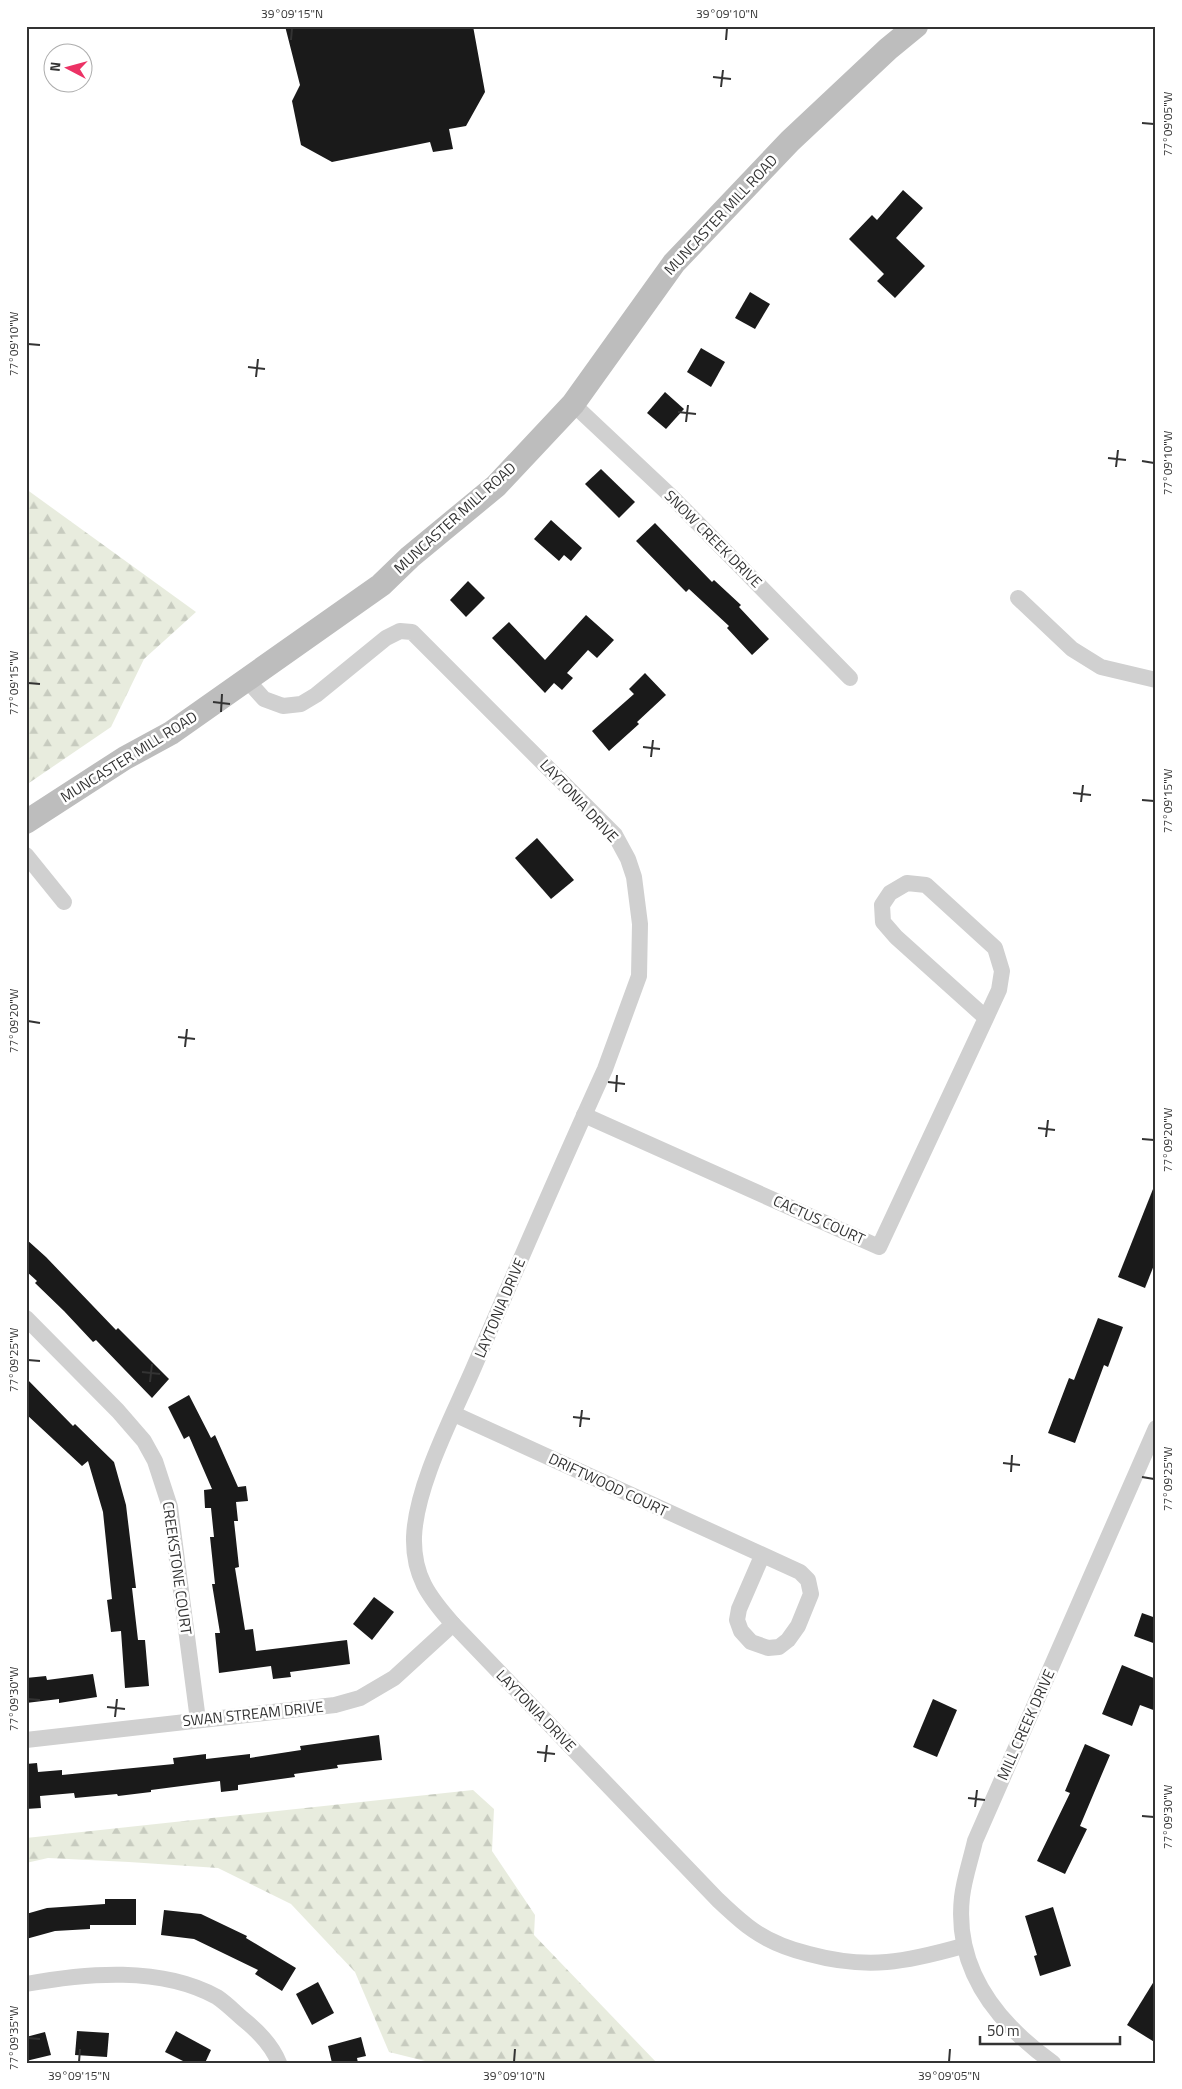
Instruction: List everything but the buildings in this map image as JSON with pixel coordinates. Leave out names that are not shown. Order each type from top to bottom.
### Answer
[{"type":"main road","name":"MUNCASTER MILL ROAD","points":[[26,822],[125,758],[171,733],[381,585],[410,557],[496,486],[573,404],[674,263],[790,141],[888,49],[916,26]]},
{"type":"street","name":"SNOW CREEK DRIVE","points":[[573,404],[673,498],[850,678]]},
{"type":"street","points":[[1018,598],[1072,649],[1101,667],[1156,680]]},
{"type":"street","name":"LAYTONIA DRIVE","points":[[247,680],[264,699],[283,706],[301,704],[316,695],[386,638],[400,631],[412,632],[615,835],[628,859],[634,877],[640,924],[639,976],[605,1069],[454,1414],[418,1504],[414,1539],[418,1569],[430,1598],[718,1900],[754,1930],[787,1948],[826,1959],[863,1964],[905,1961],[963,1946]]},
{"type":"street","points":[[26,854],[64,902]]},
{"type":"street","name":"CACTUS COURT","points":[[584,1115],[879,1247],[986,1018],[999,990],[1002,971],[995,948],[926,885],[906,883],[890,893],[882,905],[883,922],[896,937],[986,1018]]},
{"type":"street","name":"CREEKSTONE COURT","points":[[26,1318],[118,1411],[144,1441],[155,1461],[170,1507],[198,1720]]},
{"type":"street","name":"DRIFTWOOD COURT","points":[[454,1414],[800,1572],[808,1580],[811,1594],[798,1626],[788,1640],[779,1647],[768,1648],[751,1642],[741,1631],[737,1620],[739,1609],[762,1556]]},
{"type":"street","name":"MILL CREEK DRIVE","points":[[1053,2063],[1012,2029],[981,1990],[963,1946],[962,1897],[975,1841],[1156,1428]]},
{"type":"street","name":"SWAN STREAM DRIVE","points":[[26,1740],[335,1705],[360,1698],[394,1678],[453,1624]]},
{"type":"street","points":[[26,1984],[67,1976],[139,1975],[192,1986],[218,1998],[259,2032],[279,2063]]},
{"type":"green space","points":[[26,489],[196,612],[144,659],[111,727],[26,785]]},
{"type":"green space","points":[[473,1790],[494,1809],[492,1851],[535,1915],[534,1935],[657,2063],[433,2063],[389,2052],[355,1972],[291,1904],[218,1868],[48,1858],[26,1863],[26,1838]]}]
